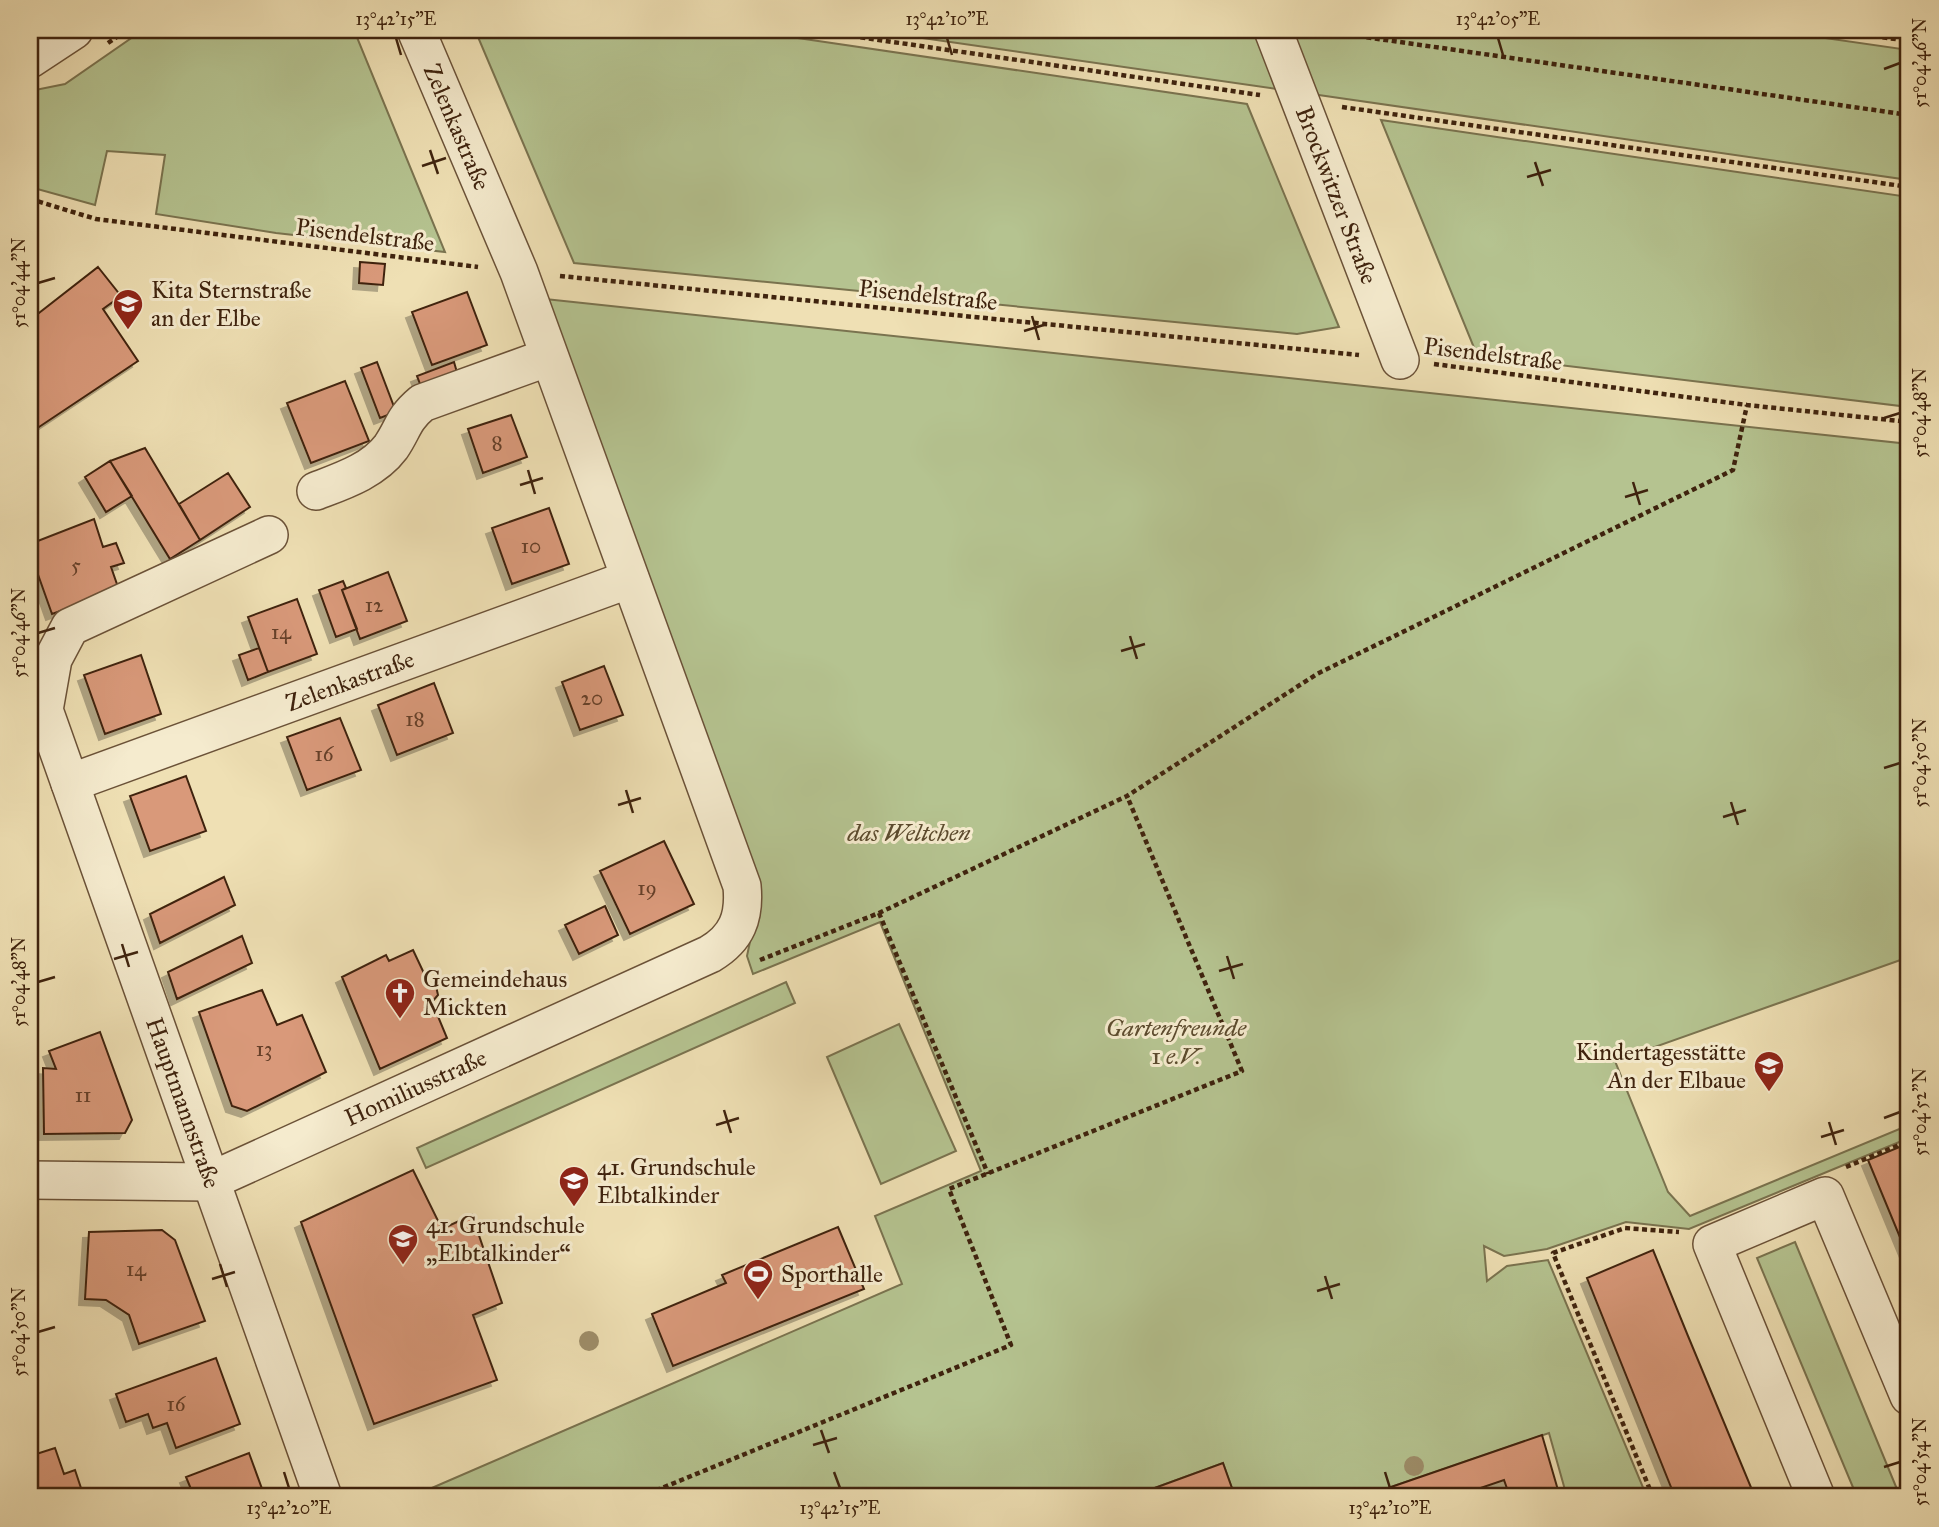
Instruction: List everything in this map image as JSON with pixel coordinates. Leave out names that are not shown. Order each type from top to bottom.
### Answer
[{"type":"street","points":[[30,59],[74,30]]},
{"type":"street","name":"Zelenkastraße","points":[[416,30],[519,272],[742,886],[741,919],[734,934],[723,946]]},
{"type":"street","name":"Brockwitzer Straße","points":[[1273,30],[1400,360]]},
{"type":"street","points":[[316,492],[356,476],[390,448],[406,416],[422,403],[549,357]]},
{"type":"street","name":"Hauptmannstraße","points":[[269,535],[69,627],[53,659],[44,710],[208,1182],[323,1497]]},
{"type":"street","name":"Zelenkastraße","points":[[69,783],[630,579]]},
{"type":"street","name":"Homiliusstraße","points":[[30,1180],[208,1182],[723,946]]},
{"type":"street","points":[[1816,1497],[1712,1244],[1825,1196],[1909,1396]]},
{"type":"path","points":[[810,30],[1909,187]]},
{"type":"path","points":[[1316,30],[1909,115]]},
{"type":"path","points":[[1832,30],[1872,33],[1909,41]]},
{"type":"path","name":"Pisendelstraße","points":[[30,199],[96,219],[519,272],[1400,360],[1747,405],[1909,422]]},
{"type":"path","points":[[723,946],[734,970],[879,913],[1127,796],[1317,674],[1733,470],[1747,405]]},
{"type":"path","points":[[640,1497],[1011,1345],[948,1189],[1242,1071],[1127,796]]},
{"type":"path","points":[[879,913],[988,1174]]},
{"type":"path","points":[[1825,1196],[1834,1172],[1909,1141]]},
{"type":"path","points":[[1653,1497],[1553,1253],[1625,1228],[1689,1233],[1712,1244]]},
{"type":"green space","points":[[143,30],[354,30],[445,252],[276,233],[156,214],[165,155],[107,151],[95,205],[30,187],[30,91],[65,84]]},
{"type":"green space","points":[[475,30],[743,30],[1247,104],[1339,327],[1297,334],[574,263]]},
{"type":"green space","points":[[867,30],[1770,30],[1909,50],[1909,180]]},
{"type":"green space","points":[[1381,120],[1909,197],[1909,407],[1477,355]]},
{"type":"green space","points":[[545,299],[1909,444],[1909,957],[1615,1061],[1668,1192],[1690,1216],[1909,1125],[1909,1138],[1689,1229],[1626,1222],[1547,1249],[1504,1256],[1484,1246],[1487,1281],[1507,1266],[1548,1260],[1647,1497],[1567,1497],[1549,1433],[1362,1497],[1235,1497],[1223,1463],[1130,1497],[411,1497],[902,1284],[875,1216],[981,1171],[880,922],[753,974],[747,956],[751,937]]},
{"type":"green space","points":[[786,982],[795,1003],[426,1168],[417,1148]]},
{"type":"green space","points":[[899,1024],[956,1151],[881,1184],[827,1057]]},
{"type":"green space","points":[[1795,1242],[1899,1494],[1890,1497],[1857,1497],[1757,1258]]},
{"type":"building","points":[[360,262],[385,264],[383,285],[359,283]]},
{"type":"building","points":[[98,267],[121,296],[103,309],[138,361],[30,433],[30,320]]},
{"type":"building","points":[[467,292],[487,345],[432,365],[412,312]]},
{"type":"building","points":[[377,362],[396,412],[380,418],[361,368]]},
{"type":"building","points":[[454,362],[458,376],[422,389],[417,376]]},
{"type":"building","points":[[345,381],[369,441],[311,463],[287,403]]},
{"type":"building","points":[[511,415],[527,457],[483,473],[468,429]]},
{"type":"building","points":[[145,448],[200,540],[170,559],[110,461]]},
{"type":"building","points":[[110,461],[132,496],[106,512],[85,477]]},
{"type":"building","points":[[228,473],[250,507],[200,540],[179,504]]},
{"type":"building","points":[[549,508],[569,564],[512,584],[492,528]]},
{"type":"building","points":[[94,519],[103,547],[116,543],[124,563],[111,567],[119,590],[52,614],[30,552],[30,544]]},
{"type":"building","points":[[388,572],[407,621],[360,639],[342,590]]},
{"type":"building","points":[[343,581],[346,588],[342,590],[357,629],[336,637],[319,590]]},
{"type":"building","points":[[297,599],[317,654],[268,672],[248,617]]},
{"type":"building","points":[[259,648],[268,672],[248,680],[239,655]]},
{"type":"building","points":[[141,655],[161,714],[105,734],[84,675]]},
{"type":"building","points":[[604,666],[623,715],[580,730],[562,682]]},
{"type":"building","points":[[434,683],[453,733],[397,755],[378,705]]},
{"type":"building","points":[[340,718],[361,770],[307,790],[287,737]]},
{"type":"building","points":[[186,776],[206,831],[150,851],[130,796]]},
{"type":"building","points":[[664,841],[694,904],[630,934],[600,871]]},
{"type":"building","points":[[224,877],[235,905],[160,943],[150,914]]},
{"type":"building","points":[[605,906],[618,935],[579,954],[565,925]]},
{"type":"building","points":[[242,936],[252,963],[177,999],[168,972]]},
{"type":"building","name":"Gemeindehaus Mickten","points":[[413,950],[429,984],[436,986],[438,995],[432,1002],[447,1038],[380,1069],[342,977],[386,955],[389,961]]},
{"type":"building","points":[[262,990],[277,1025],[302,1015],[326,1072],[247,1111],[232,1106],[199,1012]]},
{"type":"building","points":[[100,1032],[132,1120],[125,1133],[44,1134],[43,1068],[56,1069],[49,1051]]},
{"type":"building","points":[[1909,1143],[1909,1259],[1868,1160]]},
{"type":"building","name":"41. Grundschule „Elbtalkinder“","points":[[413,1170],[442,1229],[472,1215],[502,1303],[473,1315],[497,1380],[374,1424],[301,1222]]},
{"type":"building","name":"Sporthalle","points":[[838,1227],[864,1289],[673,1366],[652,1314],[726,1283],[722,1275]]},
{"type":"building","points":[[162,1230],[175,1240],[205,1321],[139,1344],[129,1315],[106,1300],[85,1299],[89,1232]]},
{"type":"building","points":[[30,1231],[33,1231],[30,1302]]},
{"type":"building","points":[[1653,1250],[1755,1497],[1675,1497],[1587,1278]]},
{"type":"building","points":[[30,1349],[34,1350],[31,1374],[30,1374]]},
{"type":"building","points":[[216,1358],[240,1424],[176,1448],[167,1423],[153,1428],[148,1414],[126,1422],[116,1394]]},
{"type":"building","points":[[1542,1435],[1560,1497],[1510,1497],[1504,1480],[1454,1497],[1362,1497]]},
{"type":"building","points":[[55,1448],[64,1474],[75,1470],[83,1494],[72,1497],[30,1497],[30,1456]]},
{"type":"building","points":[[249,1453],[265,1497],[184,1497],[193,1494],[186,1477]]},
{"type":"building","points":[[1223,1463],[1233,1491],[1216,1497],[1130,1497]]},
{"type":"place","name":"Kita Sternstraße an der Elbe","points":[[128,331]]},
{"type":"place","name":"Gemeindehaus Mickten","points":[[400,1020]]},
{"type":"place","name":"Kindertagesstätte An der Elbaue","points":[[1769,1093]]},
{"type":"place","name":"41. Grundschule Elbtalkinder","points":[[574,1208]]},
{"type":"place","name":"41. Grundschule „Elbtalkinder“","points":[[403,1266]]},
{"type":"place","name":"Sporthalle","points":[[758,1301]]},
{"type":"park label","name":"das Weltchen","points":[[909,833]]},
{"type":"park label","name":"Gartenfreunde 1 e.V.","points":[[1176,1042]]}]
